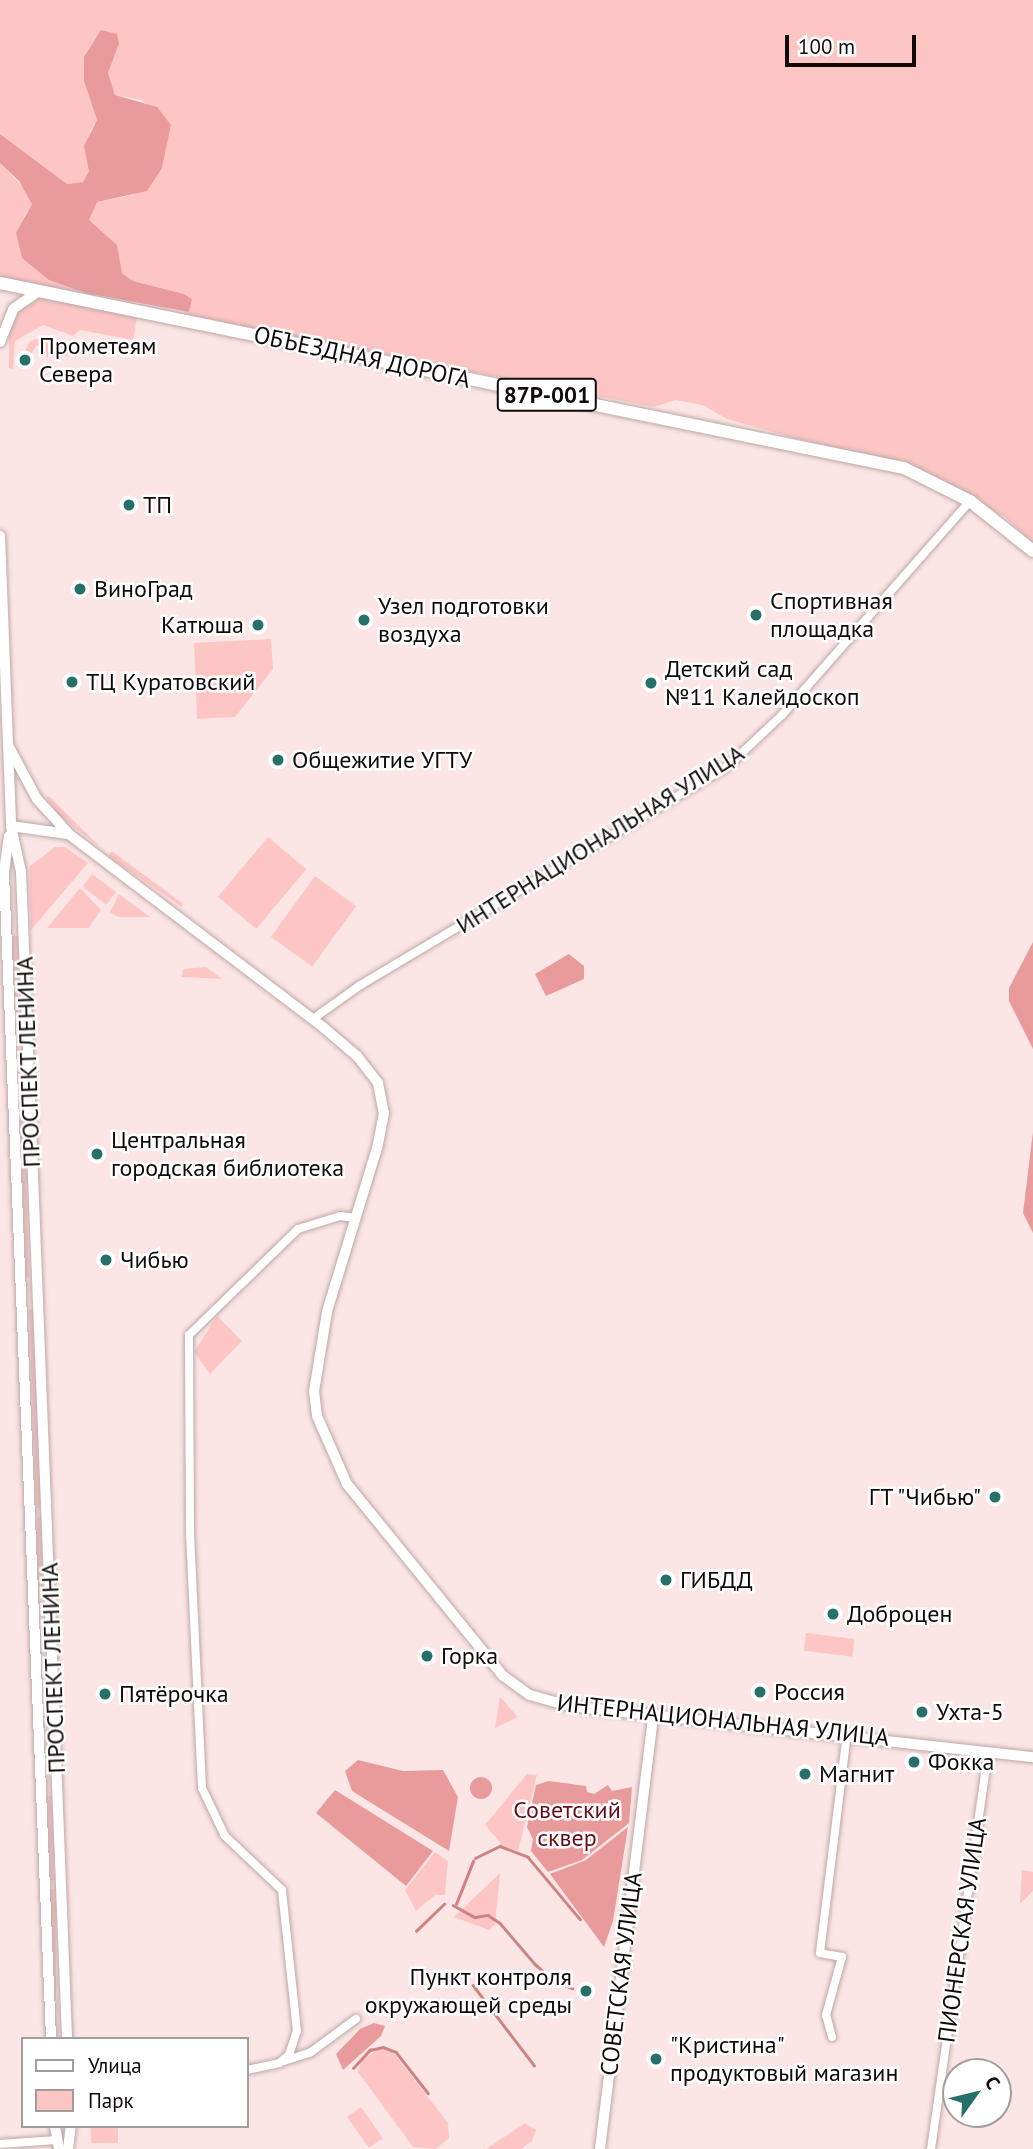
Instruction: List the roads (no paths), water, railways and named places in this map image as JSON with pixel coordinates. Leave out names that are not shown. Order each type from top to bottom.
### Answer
[{"type":"main road","name":"87Р-001","points":[[0,283],[39,291]]},
{"type":"main road","points":[[0,342],[13,309],[39,291]]},
{"type":"main road","name":"ОБЪЕЗДНАЯ ДОРОГА","points":[[39,291],[904,468],[970,501],[1033,551]]},
{"type":"main road","name":"ПРОСПЕКТ ЛЕНИНА","points":[[0,536],[11,826],[21,872],[67,2037]]},
{"type":"main road","name":"ИНТЕРНАЦИОНАЛЬНАЯ УЛИЦА","points":[[8,745],[37,799],[70,835],[313,1019],[357,1056],[378,1083],[384,1113],[327,1312],[314,1391],[326,1444],[347,1484],[502,1675],[530,1695],[556,1703],[1033,1757]]},
{"type":"main road","name":"ИНТЕРНАЦИОНАЛЬНАЯ УЛИЦА","points":[[11,826],[40,827],[70,835]]},
{"type":"main road","name":"ПРОСПЕКТ ЛЕНИНА","points":[[11,826],[4,873],[51,2037]]},
{"type":"main road","points":[[22,1298],[38,1298]]},
{"type":"main road","points":[[68,2149],[71,2128]]},
{"type":"street","name":"ИНТЕРНАЦИОНАЛЬНАЯ УЛИЦА","points":[[313,1019],[359,986],[729,765],[782,715],[970,501]]},
{"type":"street","points":[[279,2063],[289,2055],[297,2031],[282,1890],[225,1836],[202,1788],[186,1361],[189,1335],[279,1243],[309,1226],[340,1216],[356,1218]]},
{"type":"street","name":"СОВЕТСКАЯ УЛИЦА","points":[[600,2149],[653,1715]]},
{"type":"street","points":[[832,2037],[826,2015],[842,1957],[820,1953],[847,1734]]},
{"type":"street","name":"ПИОНЕРСКАЯ УЛИЦА","points":[[931,2149],[988,1752]]},
{"type":"street","points":[[248,2070],[311,2052],[356,2019]]},
{"type":"street","points":[[0,2144],[57,2145]]},
{"type":"waterway","points":[[475,1858],[500,1846],[528,1857],[580,1919]]},
{"type":"waterway","points":[[456,1904],[473,1861]]},
{"type":"waterway","points":[[416,1931],[444,1904]]},
{"type":"waterway","points":[[453,1905],[475,1917],[488,1915],[500,1923],[535,1964],[553,1980],[572,1988]]},
{"type":"waterway","points":[[473,1985],[534,2065]]},
{"type":"waterway","points":[[353,2068],[370,2050],[383,2047],[396,2052],[428,2093]]},
{"type":"place","name":"Прометеям Севера","points":[[25,360]]},
{"type":"place","name":"ТП","points":[[129,505]]},
{"type":"place","name":"ВиноГрад","points":[[80,589]]},
{"type":"place","name":"Спортивная площадка","points":[[756,615]]},
{"type":"place","name":"Узел подготовки воздуха","points":[[364,620]]},
{"type":"place","name":"Катюша","points":[[258,625]]},
{"type":"place","name":"ТЦ Куратовский","points":[[72,682]]},
{"type":"place","name":"Детский сад №11 Калейдоскоп","points":[[651,683]]},
{"type":"place","name":"Общежитие УГТУ","points":[[278,760]]},
{"type":"place","name":"Центральная городская библиотека","points":[[97,1154]]},
{"type":"place","name":"Чибью","points":[[106,1260]]},
{"type":"place","name":"ГТ \"Чибью\"","points":[[995,1497]]},
{"type":"place","name":"ГИБДД","points":[[666,1580]]},
{"type":"place","name":"Доброцен","points":[[833,1614]]},
{"type":"place","name":"Горка","points":[[427,1656]]},
{"type":"place","name":"Россия","points":[[760,1692]]},
{"type":"place","name":"Пятёрочка","points":[[105,1694]]},
{"type":"place","name":"Ухта-5","points":[[922,1712]]},
{"type":"place","name":"Фокка","points":[[914,1762]]},
{"type":"place","name":"Магнит","points":[[805,1774]]},
{"type":"place","name":"Пункт контроля окружающей среды","points":[[586,1991]]},
{"type":"place","name":"\"Кристина\" продуктовый магазин","points":[[656,2059]]},
{"type":"park label","name":"Советский сквер","points":[[567,1824]]}]
